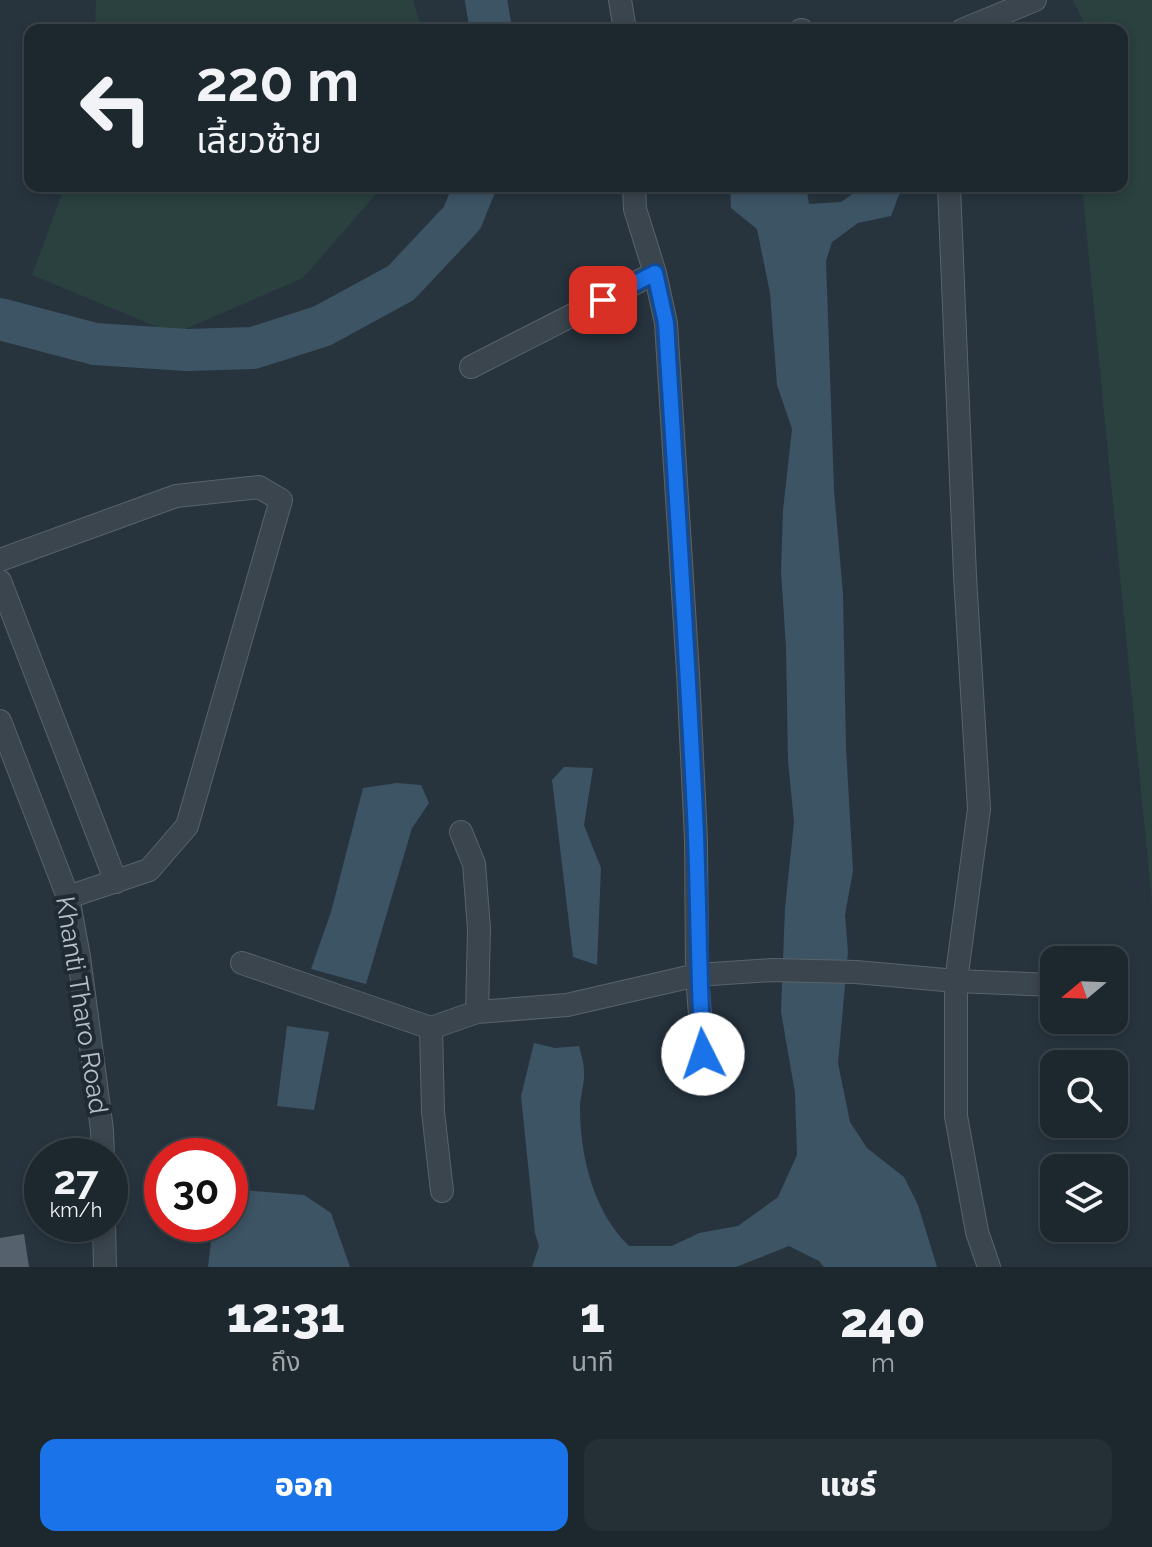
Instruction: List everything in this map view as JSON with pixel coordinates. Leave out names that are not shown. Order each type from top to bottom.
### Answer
[{"type":"street","points":[[620,0],[624,24]]},
{"type":"street","points":[[977,24],[1035,0]]},
{"type":"street","points":[[634,192],[635,209],[655,273],[666,323],[688,673],[696,840],[697,975],[705,1081]]},
{"type":"street","points":[[949,192],[965,576],[979,809],[956,981],[956,1116],[977,1232],[989,1267]]},
{"type":"street","points":[[471,367],[655,273]]},
{"type":"street","points":[[0,560],[176,496],[259,487],[281,500],[187,826],[149,870],[68,897]]},
{"type":"street","points":[[0,581],[116,882]]},
{"type":"street","name":"Khanti Tharo Road","points":[[0,721],[68,897],[102,1138]]},
{"type":"street","points":[[461,832],[474,864],[479,929],[477,1012]]},
{"type":"street","points":[[242,963],[431,1028],[477,1012],[567,1005],[697,975],[772,970],[856,972],[1040,984]]},
{"type":"street","points":[[431,1028],[433,1112],[442,1191]]},
{"type":"street","points":[[104,1242],[105,1267]]},
{"type":"green space","points":[[96,0],[413,0],[420,24],[95,24]]},
{"type":"green space","points":[[1073,0],[1152,0],[1152,903],[1083,192],[1128,192],[1128,24],[1084,24]]},
{"type":"green space","points":[[63,192],[378,192],[303,278],[174,334],[32,275]]},
{"type":"water","points":[[730,192],[807,192],[809,204],[841,202],[855,192],[900,192],[891,216],[858,223],[832,242],[826,261],[853,871],[845,915],[848,952],[838,1063],[850,1122],[867,1148],[904,1177],[918,1205],[937,1267],[824,1267],[819,1261],[789,1246],[736,1267],[532,1267],[539,1246],[535,1233],[521,1096],[534,1043],[555,1048],[579,1046],[584,1068],[580,1108],[586,1164],[598,1200],[617,1233],[629,1246],[672,1246],[699,1233],[738,1226],[778,1197],[797,1155],[795,1093],[781,1012],[785,908],[794,822],[788,761],[781,571],[783,510],[792,429],[777,385],[770,293],[757,229],[731,208]]},
{"type":"water","points":[[564,767],[593,768],[584,825],[601,868],[597,965],[573,957],[552,780]]},
{"type":"water","points":[[397,783],[421,785],[429,803],[412,828],[366,984],[311,969],[331,912],[363,788]]},
{"type":"water","points":[[287,1026],[329,1032],[314,1110],[277,1106]]},
{"type":"water","points":[[248,1190],[304,1195],[331,1213],[350,1267],[208,1267],[211,1242],[248,1242]]},
{"type":"building","points":[[24,1234],[29,1267],[0,1267],[0,1238]]},
{"type":"waterway","points":[[486,0],[490,24]]},
{"type":"waterway","points":[[0,319],[95,344],[187,350],[253,348],[322,326],[401,283],[462,218],[473,192]]},
{"type":"route","points":[[603,300],[655,273],[666,323],[688,673],[696,840],[697,975],[703,1054]]}]
